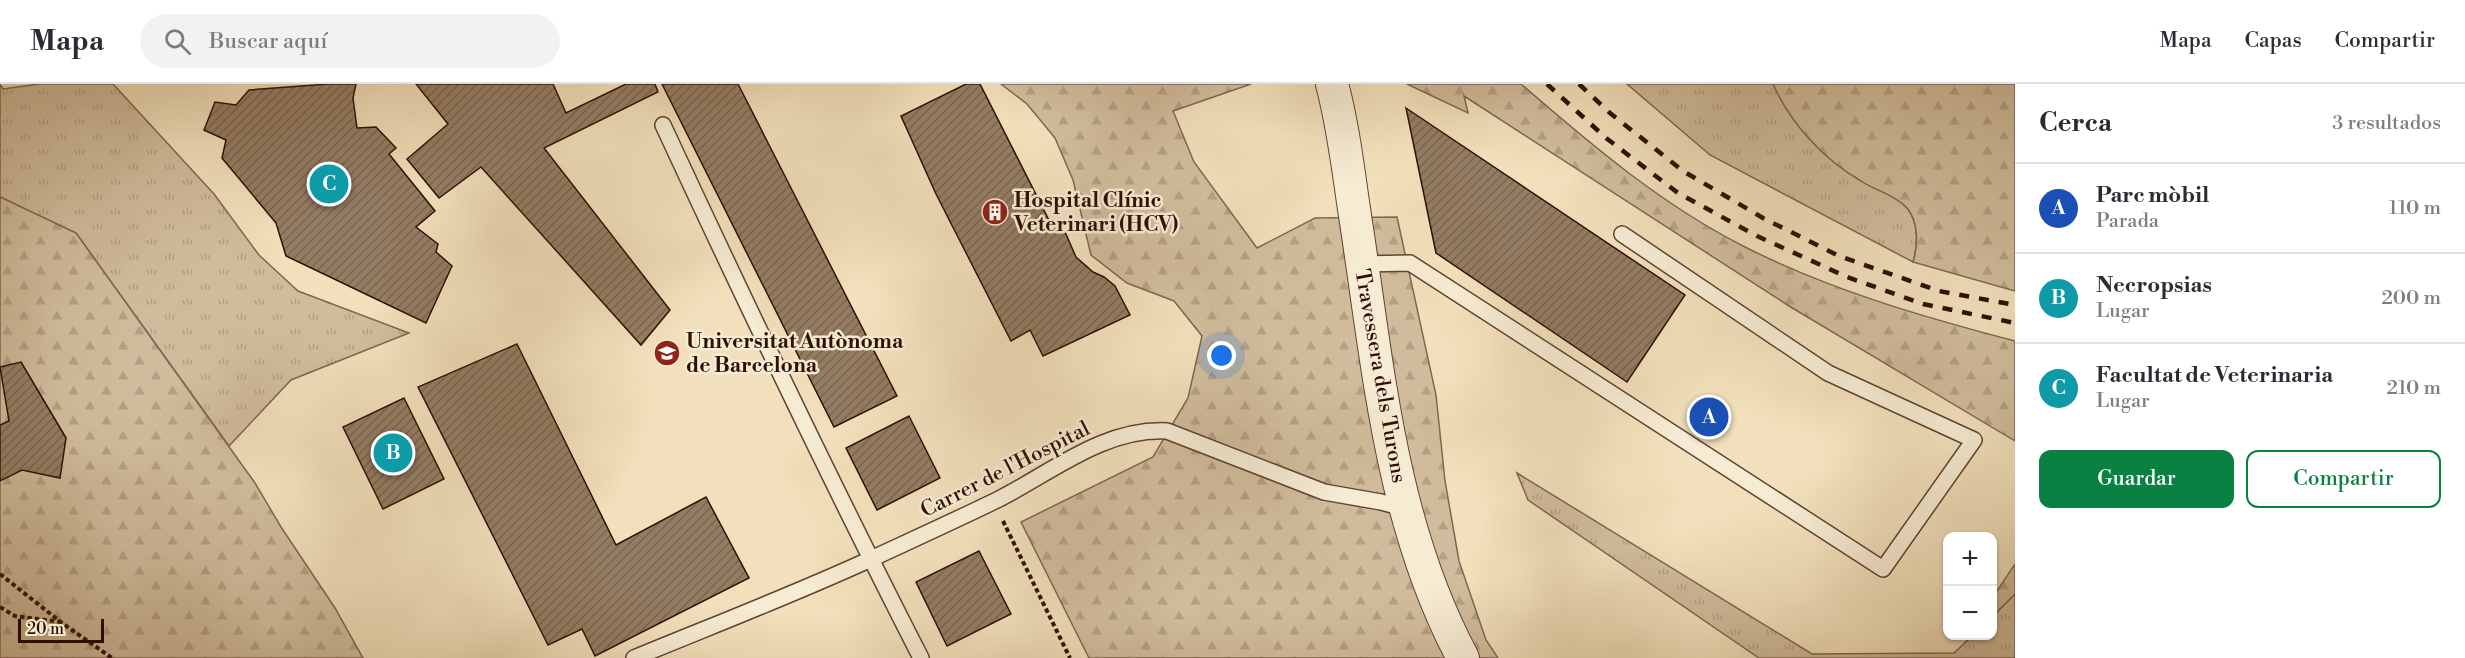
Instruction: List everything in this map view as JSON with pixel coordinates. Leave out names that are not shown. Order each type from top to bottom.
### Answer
[{"type":"street","name":"Travessera dels Turons","points":[[1332,84],[1337,101],[1375,361],[1404,508],[1432,594],[1463,658]]},
{"type":"lane","points":[[663,125],[745,301],[870,559],[921,658]]},
{"type":"lane","points":[[1362,264],[1410,263],[1883,569],[1974,440],[1828,373],[1622,234]]},
{"type":"lane","name":"Carrer de l'Hospital","points":[[634,658],[870,559],[993,501],[1127,433],[1146,430],[1167,431],[1324,492],[1404,508]]},
{"type":"path","points":[[993,501],[1070,658]]},
{"type":"path","points":[[0,574],[62,623],[112,658]]},
{"type":"path","points":[[0,607],[15,616],[62,623]]},
{"type":"green space","points":[[0,84],[3,89],[39,84],[113,84],[214,194],[259,255],[298,291],[409,333],[291,380],[229,446],[76,233],[0,197]]},
{"type":"green space","points":[[1001,84],[1251,84],[1173,111],[1194,162],[1257,248],[1315,218],[1397,217],[1436,395],[1445,481],[1459,561],[1486,640],[1498,658],[1089,658],[1021,522],[1153,457],[1188,398],[1202,336],[1174,301],[1127,283],[1091,255],[1073,180],[1055,138],[1027,104]]},
{"type":"green space","points":[[1407,84],[1521,84],[1600,151],[1656,193],[1745,247],[1810,276],[1877,301],[2015,341],[2015,441],[1789,306],[1464,96],[1468,113]]},
{"type":"green space","points":[[1627,84],[1773,84],[1790,114],[1824,152],[1865,183],[1894,197],[1908,209],[1914,221],[1916,235],[1913,262],[1710,155]]},
{"type":"green space","points":[[1773,84],[2015,84],[2015,291],[1913,262],[1916,235],[1914,221],[1908,209],[1898,200],[1847,172],[1821,151],[1789,113]]},
{"type":"green space","points":[[0,197],[76,233],[255,483],[281,527],[335,608],[363,658],[0,658]]},
{"type":"green space","points":[[1517,473],[1812,654],[1954,653],[1968,640],[1997,640],[1997,612],[2015,594],[2015,658],[1759,658],[1528,500]]},
{"type":"green space","points":[[2015,564],[2015,594],[1997,612],[1997,591]]},
{"type":"building","points":[[356,84],[353,98],[357,128],[376,127],[396,148],[389,154],[435,211],[416,227],[438,244],[436,252],[452,266],[426,323],[286,256],[276,223],[222,158],[226,140],[204,130],[215,102],[236,105],[249,90]]},
{"type":"building","points":[[416,84],[553,84],[566,113],[626,84],[655,84],[658,92],[544,148],[670,310],[641,345],[481,167],[439,198],[407,159],[448,124]]},
{"type":"building","points":[[662,84],[738,84],[897,396],[834,427]]},
{"type":"building","name":"Hospital Clínic Veterinari (HCV)","points":[[966,84],[980,84],[1054,230],[1065,232],[1076,257],[1093,272],[1115,286],[1130,315],[1043,356],[1030,330],[1011,341],[936,194],[901,116]]},
{"type":"building","points":[[1406,108],[1685,295],[1627,382],[1436,253]]},
{"type":"building","points":[[517,344],[616,545],[706,497],[749,578],[595,656],[582,629],[548,645],[418,387]]},
{"type":"building","points":[[21,362],[66,438],[60,478],[22,470],[0,481],[0,425],[9,421],[0,367]]},
{"type":"building","points":[[404,398],[444,479],[383,509],[343,427]]},
{"type":"building","points":[[909,416],[940,478],[877,510],[846,448]]},
{"type":"building","points":[[979,551],[1011,614],[947,646],[916,582]]},
{"type":"railway","points":[[1547,84],[1606,138],[1678,193],[1757,236],[1847,277],[1923,304],[2015,323]]},
{"type":"railway","points":[[1579,84],[1610,113],[1683,171],[1763,218],[1839,256],[1939,291],[2015,305]]},
{"type":"place","name":"Facultat de Veterinaria","points":[[329,184]]},
{"type":"place","name":"Hospital Clínic Veterinari (HCV)","points":[[995,212]]},
{"type":"place","name":"Universitat Autònoma de Barcelona","points":[[667,353]]},
{"type":"place","name":"Parc mòbil","points":[[1709,417]]},
{"type":"place","name":"Necropsias","points":[[393,453]]}]
